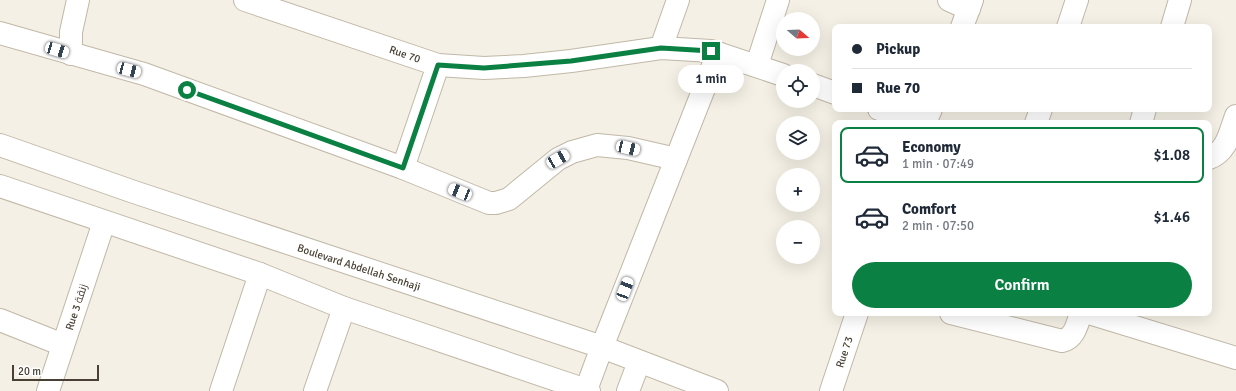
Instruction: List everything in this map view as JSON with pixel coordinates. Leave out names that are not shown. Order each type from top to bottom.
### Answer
[{"type":"street","points":[[71,54],[71,32],[78,0]]},
{"type":"street","name":"Rue 70","points":[[245,0],[438,65],[484,68],[524,66],[661,48],[702,50],[718,53],[776,72]]},
{"type":"street","points":[[661,48],[678,0]]},
{"type":"street","points":[[757,65],[778,0]]},
{"type":"street","points":[[949,0],[968,12]]},
{"type":"street","points":[[1069,24],[1077,0]]},
{"type":"street","points":[[1173,24],[1180,0]]},
{"type":"street","points":[[0,33],[144,74],[403,168],[489,203],[496,204],[509,199],[558,159],[572,152],[597,145],[628,148],[676,159]]},
{"type":"street","points":[[0,186],[260,274],[344,308],[549,385],[588,391],[602,347],[718,53]]},
{"type":"street","points":[[403,168],[438,65]]},
{"type":"street","points":[[820,88],[832,92]]},
{"type":"street","points":[[887,112],[910,120]]},
{"type":"street","points":[[1212,157],[1220,153],[1223,148],[1236,116]]},
{"type":"street","name":"Boulevard Abdellah Senhaji","points":[[0,145],[134,192],[602,347],[717,391]]},
{"type":"street","name":"Rue 3 زنقة","points":[[48,391],[104,222]]},
{"type":"street","points":[[221,391],[260,274]]},
{"type":"street","points":[[315,391],[344,308]]},
{"type":"street","name":"Rue 73","points":[[831,391],[856,316]]},
{"type":"street","points":[[968,316],[1062,341],[1068,340],[1072,336],[1081,316]]},
{"type":"street","points":[[1099,316],[1236,358]]},
{"type":"street","points":[[0,320],[63,345]]},
{"type":"street","points":[[628,391],[639,362]]},
{"type":"route","points":[[187,90],[403,168],[438,65],[484,68],[524,66],[661,48],[711,51]]}]
